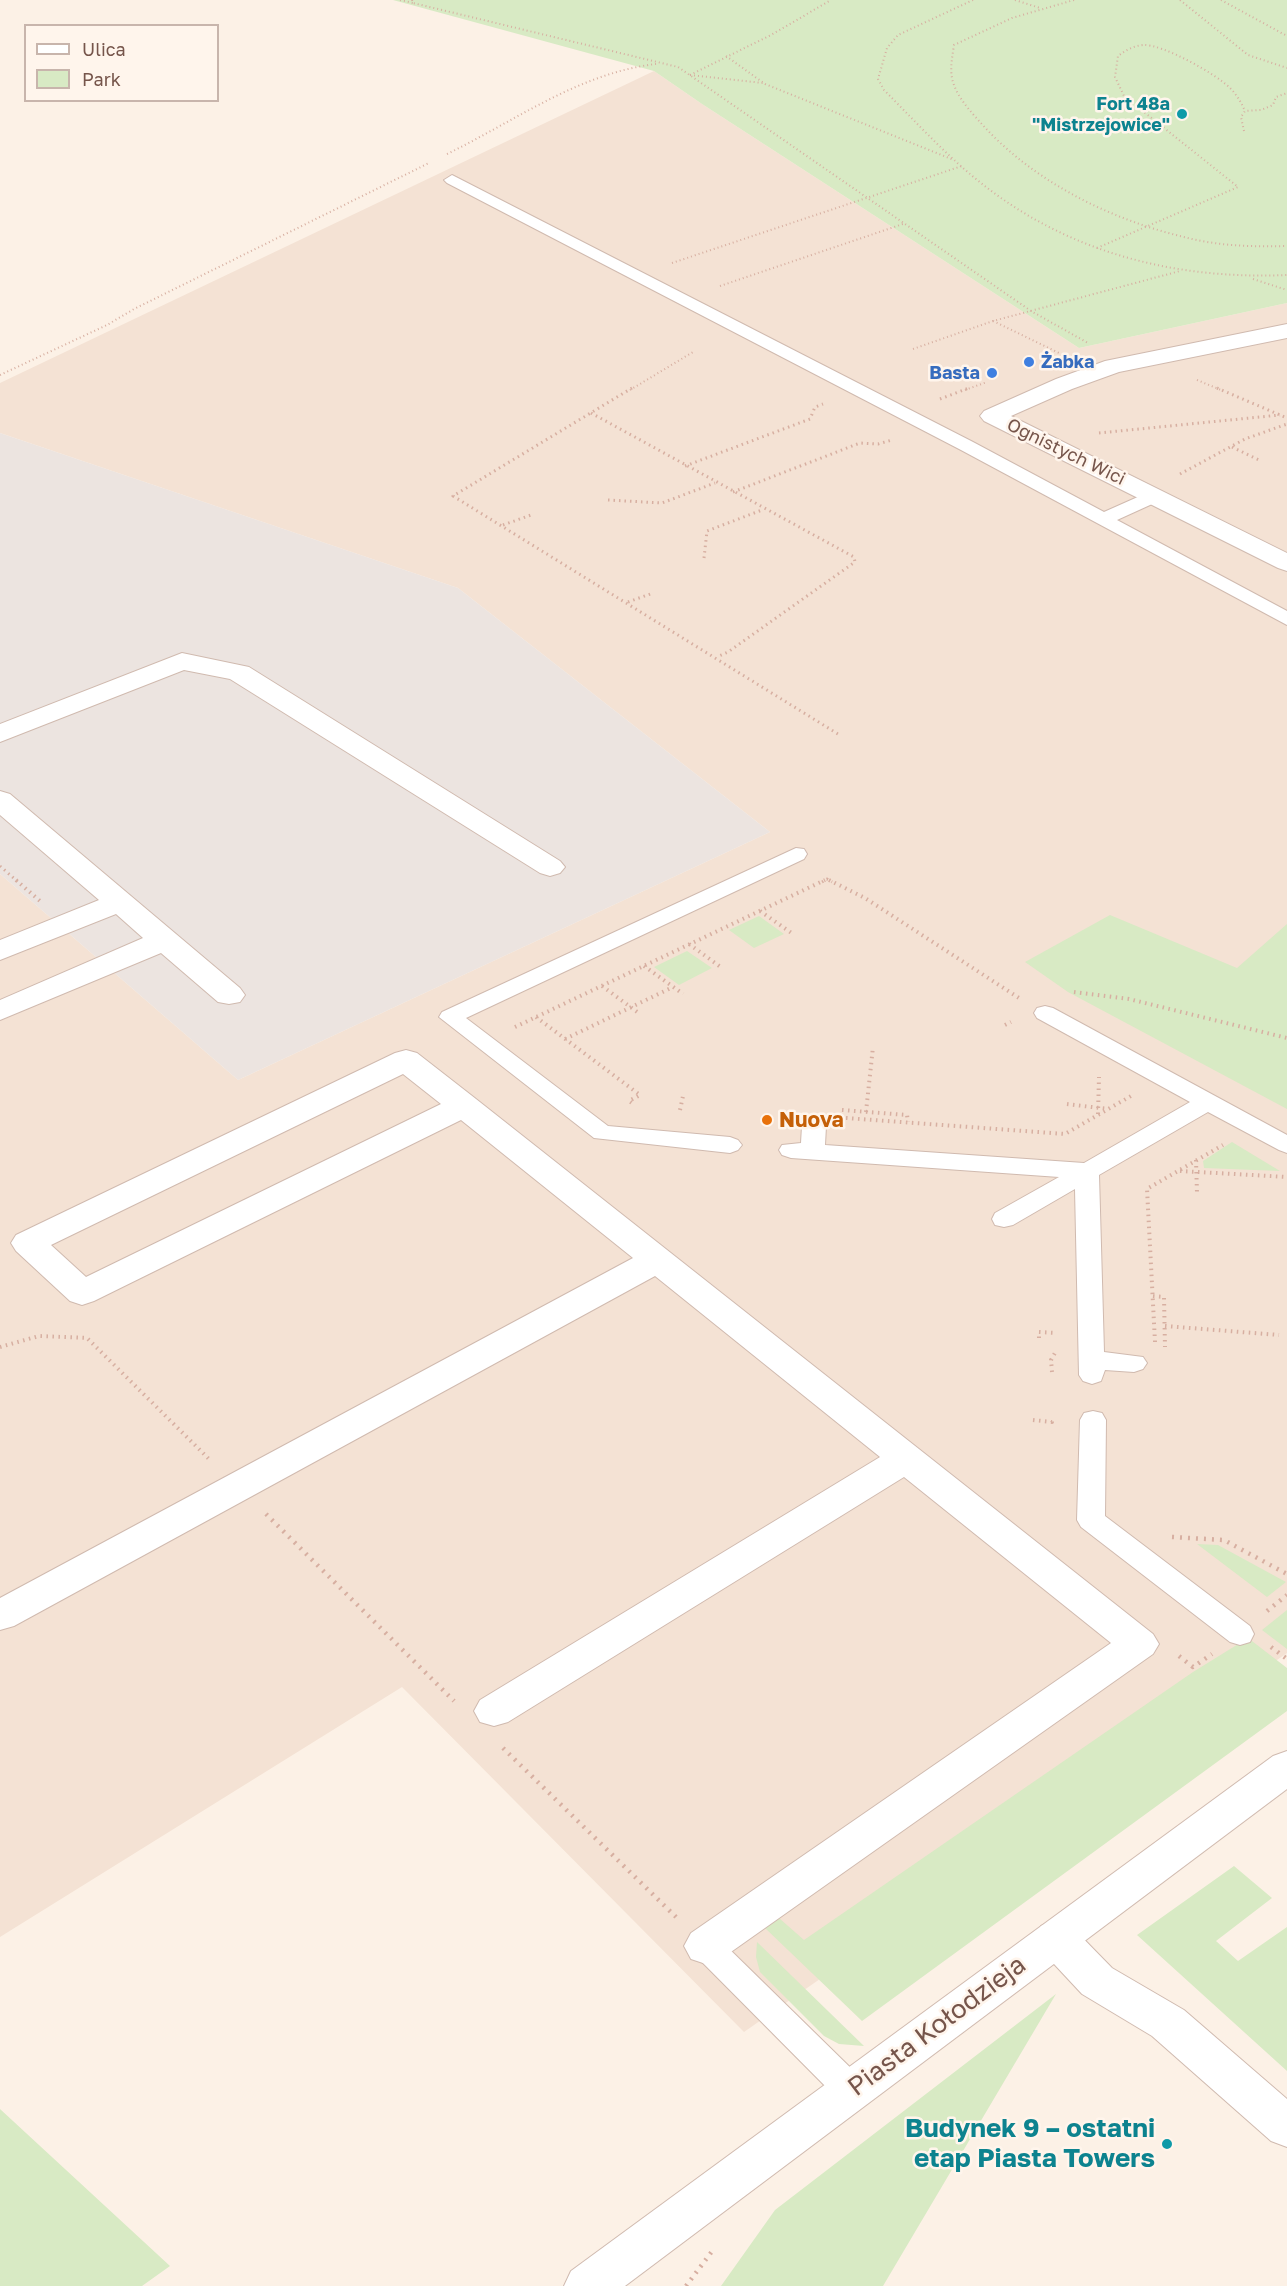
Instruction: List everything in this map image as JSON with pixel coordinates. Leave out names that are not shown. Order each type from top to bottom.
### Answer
[{"type":"street","name":"Ognistych Wici","points":[[1287,332],[1136,360],[1082,377],[992,416],[1287,563]]},
{"type":"street","points":[[0,734],[182,662],[239,673],[550,867]]},
{"type":"street","points":[[0,800],[229,995]]},
{"type":"street","points":[[0,951],[119,902]]},
{"type":"street","points":[[0,1011],[164,940]]},
{"type":"street","points":[[464,1106],[82,1293],[28,1243],[406,1060],[464,1106],[657,1260],[906,1458],[1139,1644],[706,1946]]},
{"type":"street","points":[[0,1616],[657,1260]]},
{"type":"street","points":[[494,1711],[906,1458]]},
{"type":"street","name":"Piasta Kołodzieja","points":[[588,2286],[1287,1767]]},
{"type":"street","points":[[1056,1938],[1097,1982],[1168,2023],[1287,2127]]},
{"type":"lane","points":[[452,180],[903,414],[1287,618]]},
{"type":"lane","points":[[1102,520],[1151,494]]},
{"type":"lane","points":[[730,1145],[602,1133],[450,1017],[796,854]]},
{"type":"lane","points":[[1037,1008],[1287,1145]]},
{"type":"lane","points":[[1004,1219],[1208,1102]]},
{"type":"lane","points":[[807,1139],[1087,1172]]},
{"type":"lane","points":[[1087,1172],[1092,1368],[1131,1363]]},
{"type":"lane","points":[[1093,1420],[1091,1520],[1240,1634]]},
{"type":"lane","points":[[706,1946],[850,2090]]},
{"type":"path","points":[[400,0],[552,39],[678,67],[1031,311],[1073,336],[1287,418]]},
{"type":"path","points":[[690,75],[771,35],[831,0]]},
{"type":"path","points":[[973,0],[898,35],[887,48],[878,79],[884,90],[962,166],[991,191],[1059,232],[1134,261],[1181,271],[1249,278],[1287,275]]},
{"type":"path","points":[[1015,0],[1042,8]]},
{"type":"path","points":[[1074,0],[1042,8],[954,45],[951,63],[953,83],[990,136],[1021,162],[1075,194],[1145,226],[1187,239],[1227,244],[1287,246]]},
{"type":"path","points":[[1180,0],[1231,44],[1248,55],[1287,68]]},
{"type":"path","points":[[1221,0],[1287,36]]},
{"type":"path","points":[[1097,248],[1238,187],[1124,96],[1114,77],[1118,56],[1131,47],[1144,45],[1158,47],[1176,54],[1228,86],[1240,100],[1245,111]]},
{"type":"path","points":[[726,56],[765,84],[957,161]]},
{"type":"path","points":[[447,154],[608,72],[626,67],[663,63]]},
{"type":"path","points":[[690,75],[765,84]]},
{"type":"path","points":[[1244,131],[1241,117],[1245,111],[1273,105],[1276,97],[1287,93]]},
{"type":"path","points":[[0,375],[107,325],[134,309],[437,159]]},
{"type":"path","points":[[635,276],[962,166]]},
{"type":"path","points":[[681,299],[904,224]]},
{"type":"path","points":[[913,349],[993,321],[1181,271]]},
{"type":"path","points":[[1249,278],[1287,290]]},
{"type":"path","points":[[993,321],[1060,354],[1050,358]]},
{"type":"path","points":[[693,352],[453,496],[838,734]]},
{"type":"path","points":[[903,414],[987,382]]},
{"type":"path","points":[[685,466],[810,419],[815,407],[824,404]]},
{"type":"path","points":[[591,413],[732,493],[854,557],[855,562],[728,652],[716,657]]},
{"type":"path","points":[[1055,447],[1084,435],[1280,415]]},
{"type":"path","points":[[1151,494],[1232,447],[1287,424]]},
{"type":"path","points":[[732,493],[860,443],[879,444],[893,440]]},
{"type":"path","points":[[1232,447],[1259,460]]},
{"type":"path","points":[[608,500],[662,503],[715,483]]},
{"type":"path","points":[[704,558],[707,531],[763,509]]},
{"type":"path","points":[[502,525],[531,515]]},
{"type":"path","points":[[628,603],[653,593]]},
{"type":"path","points":[[0,866],[41,902]]},
{"type":"path","points":[[483,1042],[827,879],[865,898],[1037,1008]]},
{"type":"path","points":[[760,910],[793,934]]},
{"type":"path","points":[[689,944],[722,968]]},
{"type":"path","points":[[644,966],[683,994]]},
{"type":"path","points":[[602,986],[640,1014]]},
{"type":"path","points":[[565,1039],[673,987]]},
{"type":"path","points":[[1068,992],[1129,999],[1287,1038]]},
{"type":"path","points":[[536,1017],[640,1095],[629,1101],[638,1107]]},
{"type":"path","points":[[1005,1025],[1020,1018]]},
{"type":"path","points":[[1011,1022],[1020,1026]]},
{"type":"path","points":[[867,1112],[873,1047]]},
{"type":"path","points":[[1098,1115],[1100,1068]]},
{"type":"path","points":[[807,1139],[838,1132],[840,1118],[1065,1134],[1142,1091],[1232,1139],[1147,1189],[1155,1347],[1127,1345],[1131,1363]]},
{"type":"path","points":[[1067,1104],[1109,1109]]},
{"type":"path","points":[[844,1110],[907,1115],[908,1122]]},
{"type":"path","points":[[1196,1160],[1197,1193]]},
{"type":"path","points":[[1179,1170],[1287,1177]]},
{"type":"path","points":[[1153,1296],[1164,1297],[1166,1344]]},
{"type":"path","points":[[1166,1326],[1279,1335]]},
{"type":"path","points":[[1039,1338],[1039,1332],[1066,1334]]},
{"type":"path","points":[[0,1347],[39,1336],[87,1338],[216,1465]]},
{"type":"path","points":[[1033,1420],[1052,1422],[1052,1418]]},
{"type":"path","points":[[1165,1536],[1224,1540],[1287,1574]]},
{"type":"shaded area","points":[[654,71],[1079,348],[1287,303],[1287,1653],[744,2032],[402,1687],[0,1937],[0,874],[238,1080],[770,832],[458,588],[0,433],[0,383]]},
{"type":"shaded area","points":[[0,433],[458,588],[770,832],[238,1080],[0,874]]},
{"type":"green space","points":[[393,0],[1287,0],[1287,303],[1079,348],[654,71]]},
{"type":"green space","points":[[1110,915],[1237,968],[1287,924],[1287,1109],[1068,992],[1025,962]]},
{"type":"green space","points":[[759,916],[784,934],[754,948],[729,930]]},
{"type":"green space","points":[[687,951],[712,968],[679,985],[654,967]]},
{"type":"green space","points":[[1232,1142],[1280,1171],[1204,1168],[1203,1161]]},
{"type":"green space","points":[[1197,1544],[1218,1545],[1286,1582],[1267,1597]]},
{"type":"green space","points":[[1287,1610],[1287,1649],[1262,1630]]},
{"type":"green space","points":[[1248,1638],[1287,1668],[1287,1711],[862,2021],[765,1928],[779,1918],[804,1940],[1193,1672]]},
{"type":"green space","points":[[1234,1866],[1272,1898],[1216,1941],[1238,1961],[1287,1927],[1287,2071],[1137,1935]]},
{"type":"green space","points":[[757,1942],[864,2046],[839,2044],[824,2036],[760,1972],[756,1957]]},
{"type":"green space","points":[[1056,1994],[883,2286],[721,2286],[775,2210]]},
{"type":"green space","points":[[0,2109],[170,2266],[142,2286],[0,2286]]},
{"type":"place","name":"Fort 48a \"Mistrzejowice\"","points":[[1182,114]]},
{"type":"place","name":"Żabka","points":[[1029,362]]},
{"type":"place","name":"Basta","points":[[992,373]]},
{"type":"place","name":"Nuova","points":[[767,1120]]},
{"type":"place","name":"Budynek 9 – ostatni etap Piasta Towers","points":[[1167,2144]]}]
